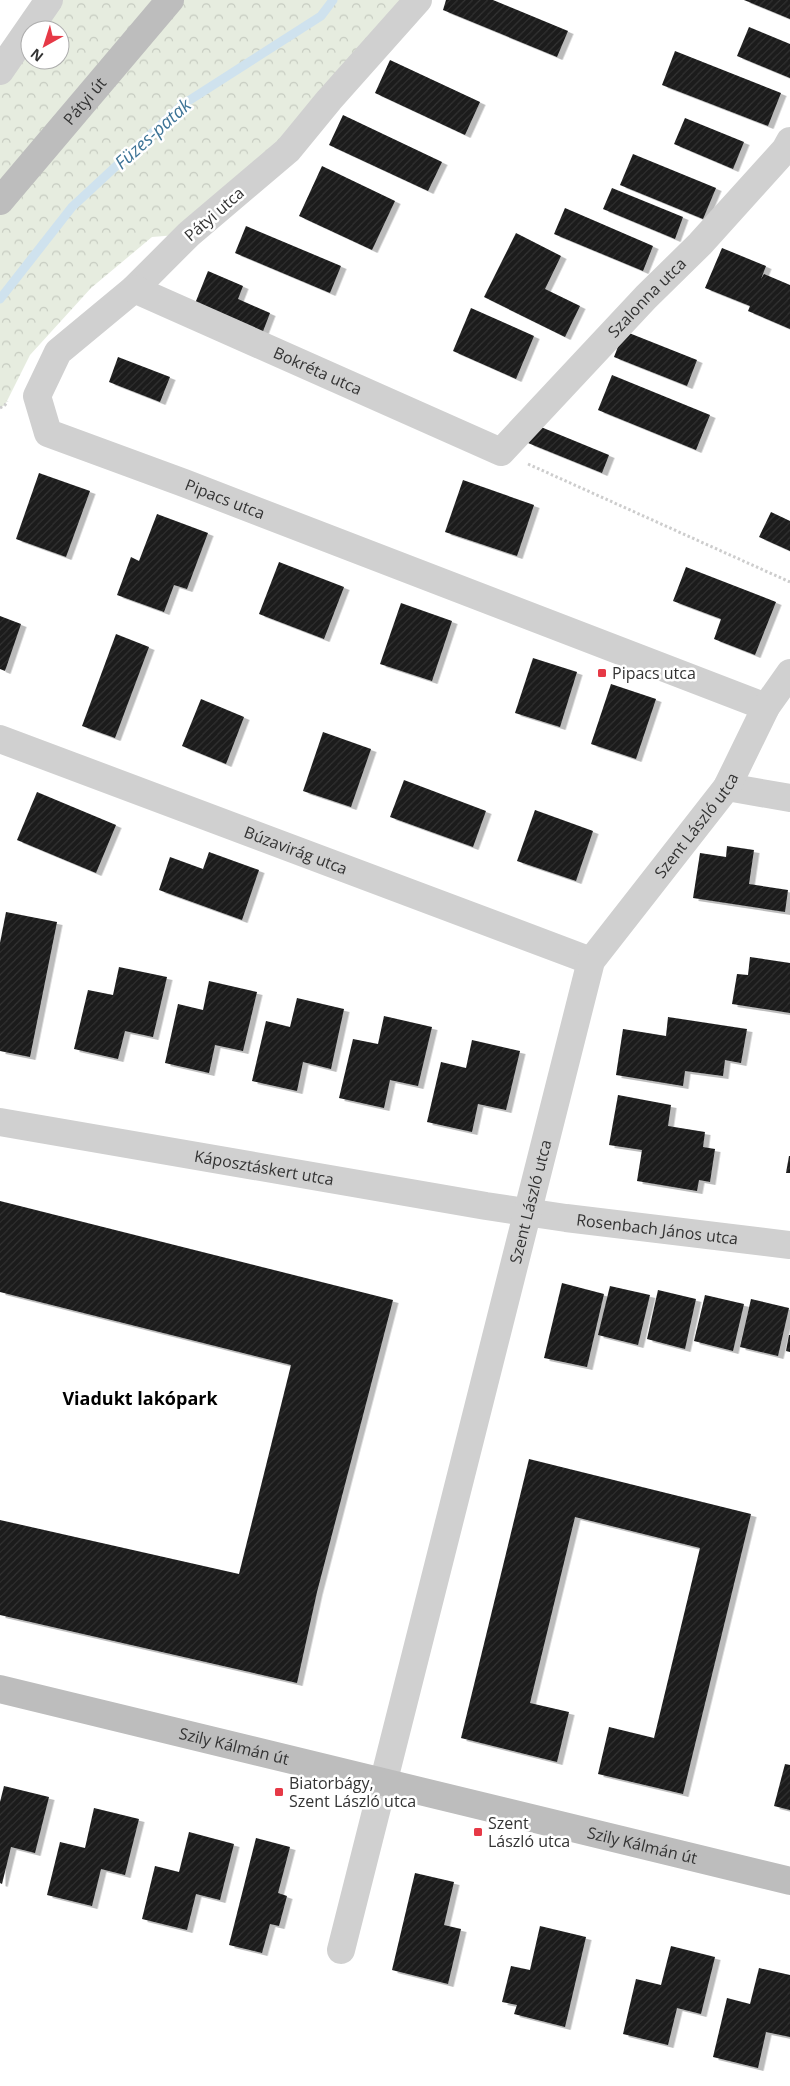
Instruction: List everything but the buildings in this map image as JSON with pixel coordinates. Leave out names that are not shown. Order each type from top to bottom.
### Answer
[{"type":"street","points":[[0,71],[49,0]]},
{"type":"street","name":"Pátyi út","points":[[0,201],[170,0]]},
{"type":"street","name":"Pátyi utca","points":[[48,434],[37,396],[58,352],[134,289],[189,234],[288,150],[329,100],[418,0]]},
{"type":"street","name":"Szalonna utca","points":[[501,452],[646,297],[700,244],[785,150],[790,141]]},
{"type":"street","name":"Bokréta utca","points":[[134,289],[501,452]]},
{"type":"street","name":"Pipacs utca","points":[[48,434],[184,483],[766,707]]},
{"type":"street","name":"Szent László utca","points":[[341,1950],[526,1212],[591,961],[727,787],[766,707],[790,673]]},
{"type":"street","name":"Búzavirág utca","points":[[0,739],[591,961]]},
{"type":"street","points":[[727,787],[790,798]]},
{"type":"street","name":"Káposztáskert utca","points":[[0,1122],[526,1212]]},
{"type":"street","name":"Rosenbach János utca","points":[[526,1212],[790,1245]]},
{"type":"street","name":"Szily Kálmán út","points":[[0,1689],[790,1881]]},
{"type":"path","points":[[501,452],[790,582]]},
{"type":"green space","points":[[49,0],[418,0],[189,234],[152,237],[91,288],[30,355],[5,405],[0,408],[0,71],[20,42],[20,70],[70,70],[70,20],[35,20]]},
{"type":"waterway","name":"Füzes-patak","points":[[0,299],[72,207],[182,105],[321,16],[333,0]]},
{"type":"place","name":"Pipacs utca","points":[[602,673]]},
{"type":"place","name":"Biatorbágy, Szent László utca","points":[[279,1792]]},
{"type":"place","name":"Szent László utca","points":[[478,1832]]},
{"type":"district","name":"Viadukt lakópark","points":[[140,1399]]}]
